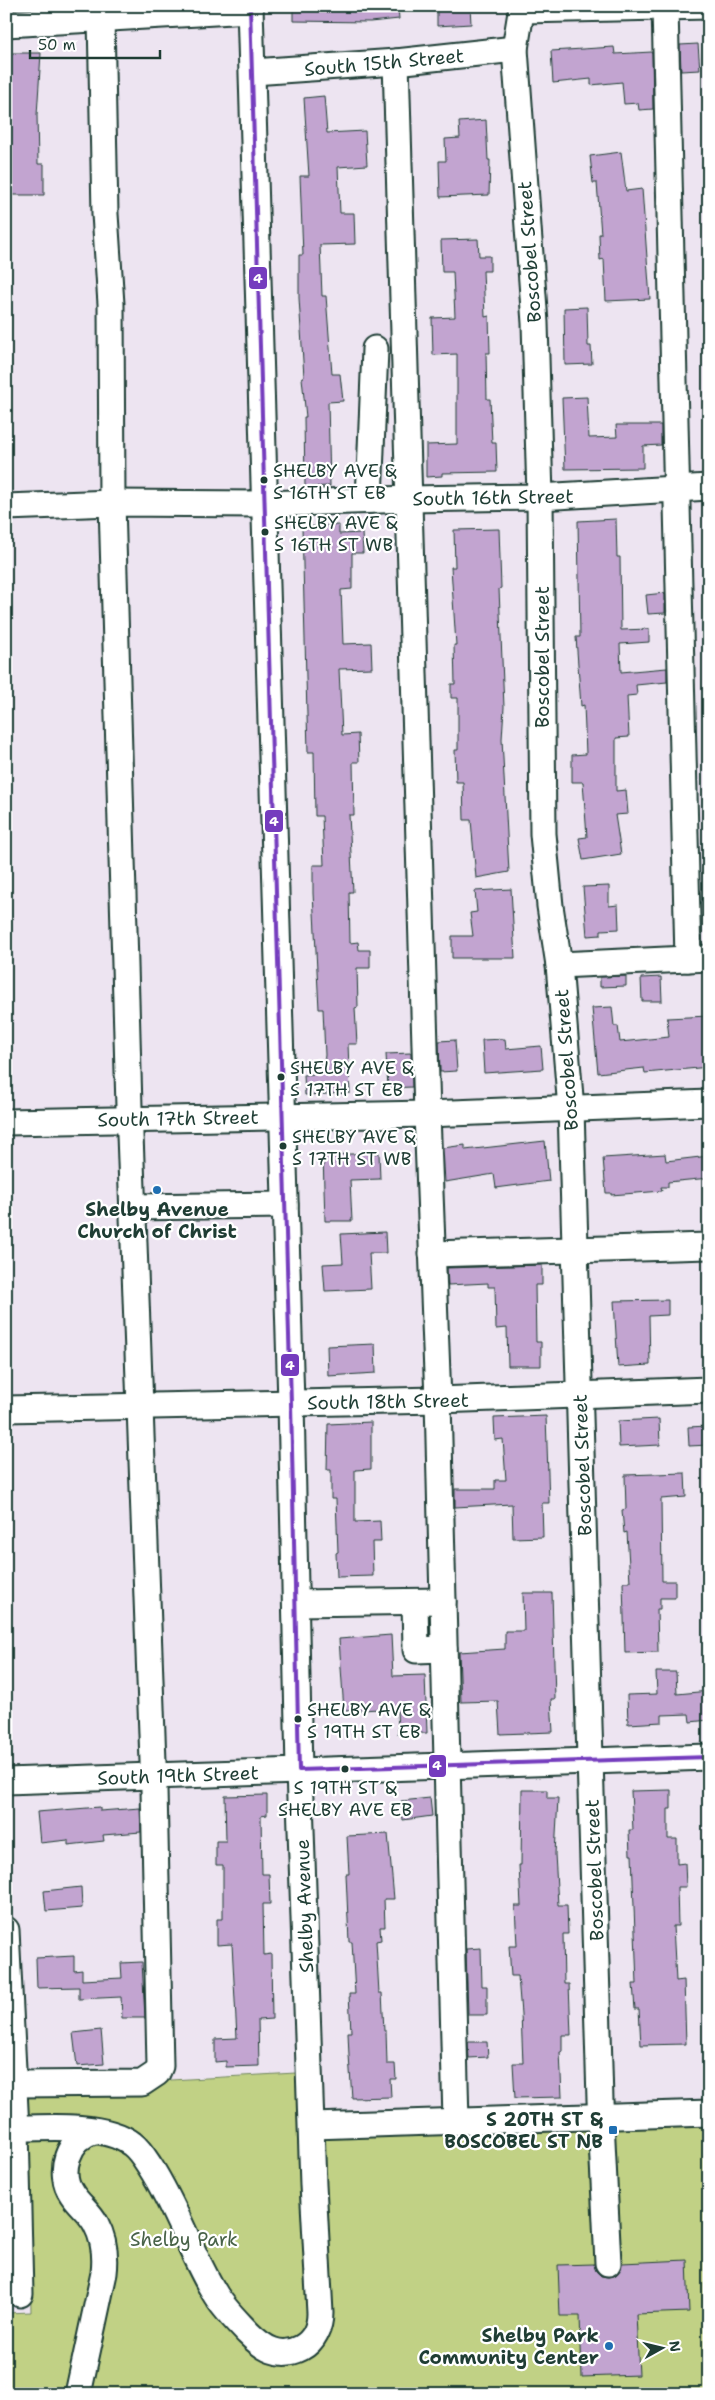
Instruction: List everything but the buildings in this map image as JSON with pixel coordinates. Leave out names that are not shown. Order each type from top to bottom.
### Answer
[{"type":"street","points":[[523,8],[664,8],[709,6]]},
{"type":"street","points":[[6,24],[250,8]]},
{"type":"street","name":"Shelby Avenue","points":[[11,2129],[64,2128],[94,2131],[124,2139],[139,2150],[168,2198],[220,2302],[258,2343],[269,2350],[282,2353],[295,2351],[306,2345],[315,2335],[320,2322],[299,1770],[291,1403],[250,8]]},
{"type":"street","name":"Boscobel Street","points":[[523,8],[515,50],[535,323],[540,497],[543,834],[550,906],[559,965],[571,1109],[608,2263]]},
{"type":"street","points":[[559,965],[698,959],[678,488],[664,8]]},
{"type":"street","points":[[14,2084],[142,2083],[158,2074],[160,2066],[154,1776],[130,1119],[112,503],[110,304],[105,214],[101,18]]},
{"type":"street","name":"South 15th Street","points":[[253,72],[396,62],[515,50]]},
{"type":"street","points":[[396,62],[427,1114],[438,1400],[456,2122]]},
{"type":"street","points":[[369,500],[374,349]]},
{"type":"street","name":"South 16th Street","points":[[6,507],[112,503],[265,504],[409,498],[540,497],[709,487]]},
{"type":"street","name":"South 17th Street","points":[[6,1122],[427,1114],[709,1103]]},
{"type":"street","points":[[133,1207],[285,1206]]},
{"type":"street","points":[[432,1254],[709,1246]]},
{"type":"street","name":"South 18th Street","points":[[6,1409],[438,1400],[709,1390]]},
{"type":"street","points":[[415,1602],[416,1650],[444,1649]]},
{"type":"street","points":[[296,1603],[443,1602]]},
{"type":"street","name":"South 19th Street","points":[[6,1781],[709,1757]]},
{"type":"street","points":[[6,1930],[14,2084],[11,2129],[20,2294]]},
{"type":"street","points":[[313,2126],[709,2113]]},
{"type":"street","points":[[78,2394],[104,2273],[105,2256],[96,2223],[72,2195],[68,2186],[65,2166],[75,2142],[86,2133],[94,2131]]},
{"type":"green space","name":"Shelby Park","points":[[296,2073],[299,2138],[709,2125],[709,2394],[6,2394],[6,2313],[31,2312],[28,2088]]},
{"type":"transit line","name":"4","points":[[250,6],[291,1403],[299,1770],[709,1757]]},
{"type":"place","name":"SHELBY AVE & S 16TH ST EB","points":[[264,480]]},
{"type":"place","name":"SHELBY AVE & S 16TH ST WB","points":[[265,532]]},
{"type":"place","name":"SHELBY AVE & S 17TH ST EB","points":[[281,1077]]},
{"type":"place","name":"SHELBY AVE & S 17TH ST WB","points":[[283,1146]]},
{"type":"place","name":"Shelby Avenue Church of Christ","points":[[157,1190]]},
{"type":"place","name":"SHELBY AVE & S 19TH ST EB","points":[[298,1719]]},
{"type":"place","name":"S 19TH ST & SHELBY AVE EB","points":[[345,1769]]},
{"type":"place","name":"S 20TH ST & BOSCOBEL ST NB","points":[[613,2130]]},
{"type":"place","name":"Shelby Park Community Center","points":[[609,2346]]}]
